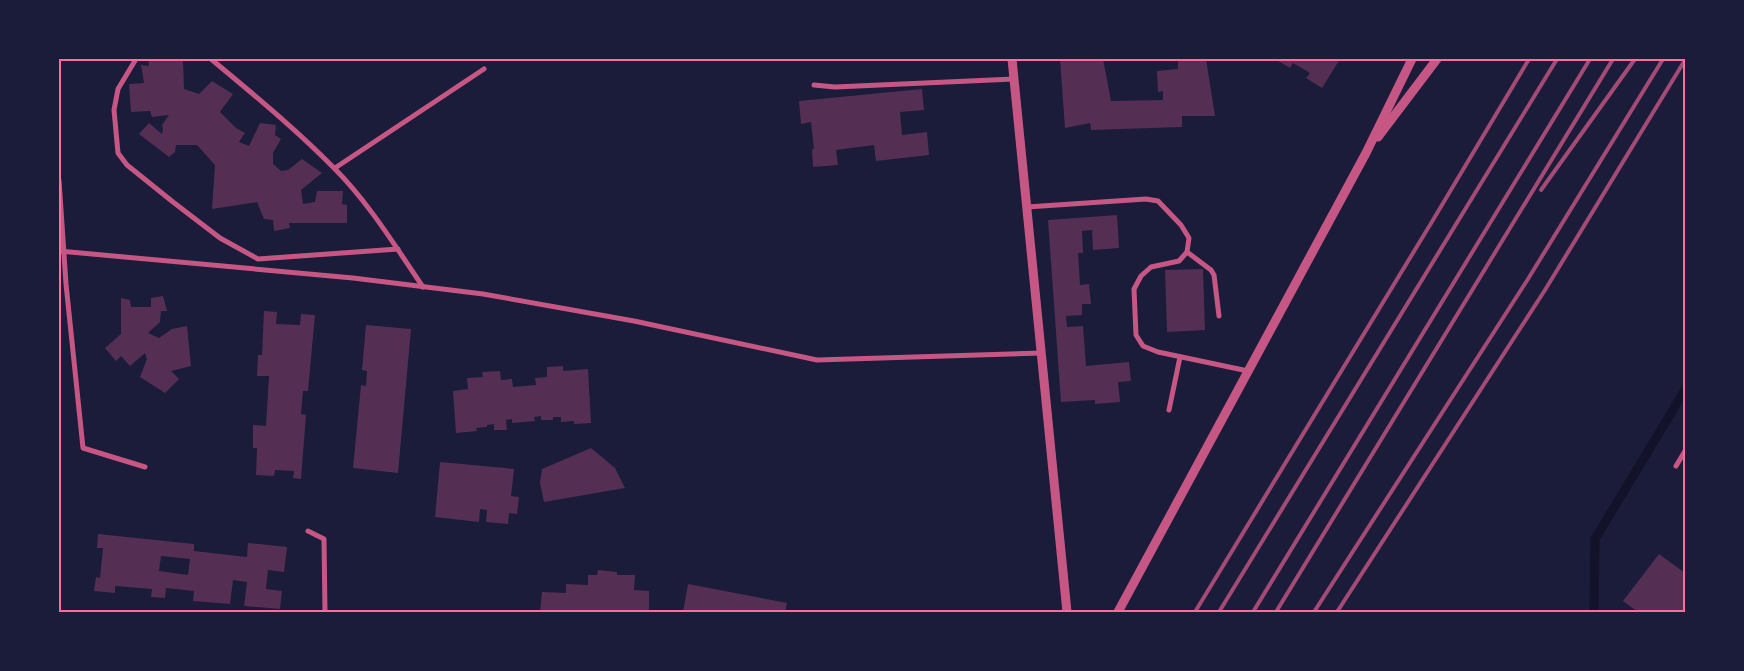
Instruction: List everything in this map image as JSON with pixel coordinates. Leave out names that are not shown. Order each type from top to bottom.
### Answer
[{"type":"street","points":[[136,59],[118,89],[115,103],[115,133],[118,153],[127,165],[220,238],[258,259],[398,249]]},
{"type":"street","points":[[211,59],[335,168],[372,213],[423,286]]},
{"type":"street","points":[[1012,59],[1068,612]]},
{"type":"street","points":[[1118,612],[1366,153],[1412,59]]},
{"type":"street","points":[[1366,153],[1437,59]]},
{"type":"street","points":[[335,168],[484,69]]},
{"type":"street","points":[[814,85],[836,87],[1014,80]]},
{"type":"street","points":[[59,180],[61,251],[83,448],[145,467]]},
{"type":"street","points":[[1027,207],[1146,199],[1158,201],[1181,225],[1189,238],[1187,252],[1179,261],[1151,268],[1141,276],[1134,289],[1136,335],[1143,346],[1158,352],[1248,371]]},
{"type":"street","points":[[61,251],[343,277],[483,294],[634,321],[817,360],[1042,354]]},
{"type":"street","points":[[1187,252],[1211,270],[1214,275],[1219,316]]},
{"type":"street","points":[[1169,410],[1180,357]]},
{"type":"street","points":[[1676,466],[1685,451]]},
{"type":"street","points":[[308,531],[324,539],[326,612]]},
{"type":"building","points":[[148,59],[183,59],[184,89],[199,94],[212,81],[233,94],[220,112],[236,128],[245,133],[239,142],[249,146],[260,123],[276,125],[275,135],[281,139],[273,153],[273,164],[281,171],[288,170],[302,159],[322,173],[301,190],[303,204],[315,202],[317,191],[343,191],[342,204],[347,205],[347,223],[289,223],[290,228],[274,231],[273,220],[264,219],[257,202],[212,209],[215,165],[197,145],[176,145],[175,152],[169,157],[139,134],[149,123],[162,134],[162,125],[169,115],[152,117],[150,111],[131,112],[129,84],[144,83],[141,65],[149,66]]},
{"type":"building","points":[[1060,59],[1103,59],[1111,101],[1163,100],[1163,91],[1158,92],[1157,71],[1178,69],[1178,59],[1206,59],[1215,116],[1182,116],[1182,127],[1091,130],[1090,123],[1065,128]]},
{"type":"building","points":[[1275,59],[1340,59],[1322,88],[1306,78],[1310,73],[1293,63],[1290,68]]},
{"type":"building","points":[[922,89],[924,110],[900,112],[902,135],[927,132],[929,155],[876,161],[874,145],[836,150],[838,165],[813,167],[812,149],[814,149],[811,122],[801,124],[799,101]]},
{"type":"building","points":[[1117,215],[1119,248],[1093,250],[1092,230],[1082,231],[1083,253],[1078,253],[1080,285],[1089,284],[1091,304],[1082,304],[1082,315],[1066,316],[1067,327],[1083,326],[1086,366],[1129,362],[1131,381],[1118,382],[1120,402],[1095,404],[1095,400],[1061,402],[1048,220]]},
{"type":"building","points":[[1203,269],[1205,330],[1167,332],[1165,270]]},
{"type":"building","points":[[163,296],[167,311],[161,311],[160,322],[148,333],[159,338],[172,329],[187,326],[191,366],[171,371],[179,379],[165,393],[140,377],[147,359],[145,353],[130,366],[121,356],[116,361],[105,348],[121,334],[121,298],[130,300],[131,307],[151,307],[151,298]]},
{"type":"building","points":[[264,311],[277,312],[276,324],[300,325],[301,314],[315,315],[308,391],[303,391],[301,414],[306,415],[301,479],[293,478],[294,471],[275,470],[274,476],[256,475],[257,448],[253,448],[253,425],[266,426],[269,376],[257,376],[258,355],[262,355]]},
{"type":"building","points":[[366,325],[411,329],[398,473],[353,468],[361,385],[366,386],[367,371],[362,370]]},
{"type":"building","points":[[563,366],[563,371],[588,369],[591,423],[574,424],[574,421],[561,422],[561,417],[553,417],[553,420],[541,420],[541,416],[534,417],[535,421],[512,423],[512,419],[506,420],[507,430],[494,430],[494,424],[476,428],[477,431],[456,433],[453,391],[468,389],[467,378],[483,377],[482,372],[500,371],[501,380],[512,379],[513,387],[536,385],[535,378],[547,377],[547,367]]},
{"type":"building","points":[[591,448],[615,468],[625,488],[544,502],[540,483],[542,469]]},
{"type":"building","points":[[440,462],[514,469],[511,496],[519,497],[517,514],[509,513],[508,524],[486,522],[487,510],[480,509],[479,522],[435,517]]},
{"type":"building","points":[[98,534],[194,544],[194,551],[247,557],[248,543],[287,547],[284,572],[268,570],[266,589],[282,591],[280,609],[244,606],[247,582],[233,580],[230,604],[193,601],[194,591],[166,588],[165,598],[151,597],[152,589],[115,586],[115,593],[94,591],[96,577],[100,578],[103,548],[97,548]],"holes":[[[161,556],[190,559],[188,575],[159,571]]]},
{"type":"building","points":[[1659,554],[1685,573],[1685,612],[1638,612],[1623,601]]},
{"type":"building","points":[[598,570],[617,572],[617,575],[635,575],[634,590],[649,591],[649,612],[540,612],[542,592],[566,593],[566,584],[588,585],[588,575],[597,575]]},
{"type":"building","points":[[688,584],[787,603],[785,612],[683,612]]},
{"type":"waterway","points":[[1594,612],[1595,539],[1685,390]]},
{"type":"railway","points":[[1195,612],[1529,59]]},
{"type":"railway","points":[[1219,612],[1557,59]]},
{"type":"railway","points":[[1253,612],[1590,59]]},
{"type":"railway","points":[[1276,612],[1613,59]]},
{"type":"railway","points":[[1541,190],[1635,59]]},
{"type":"railway","points":[[1314,612],[1528,279],[1663,59]]},
{"type":"railway","points":[[1337,612],[1545,290],[1685,60]]}]
